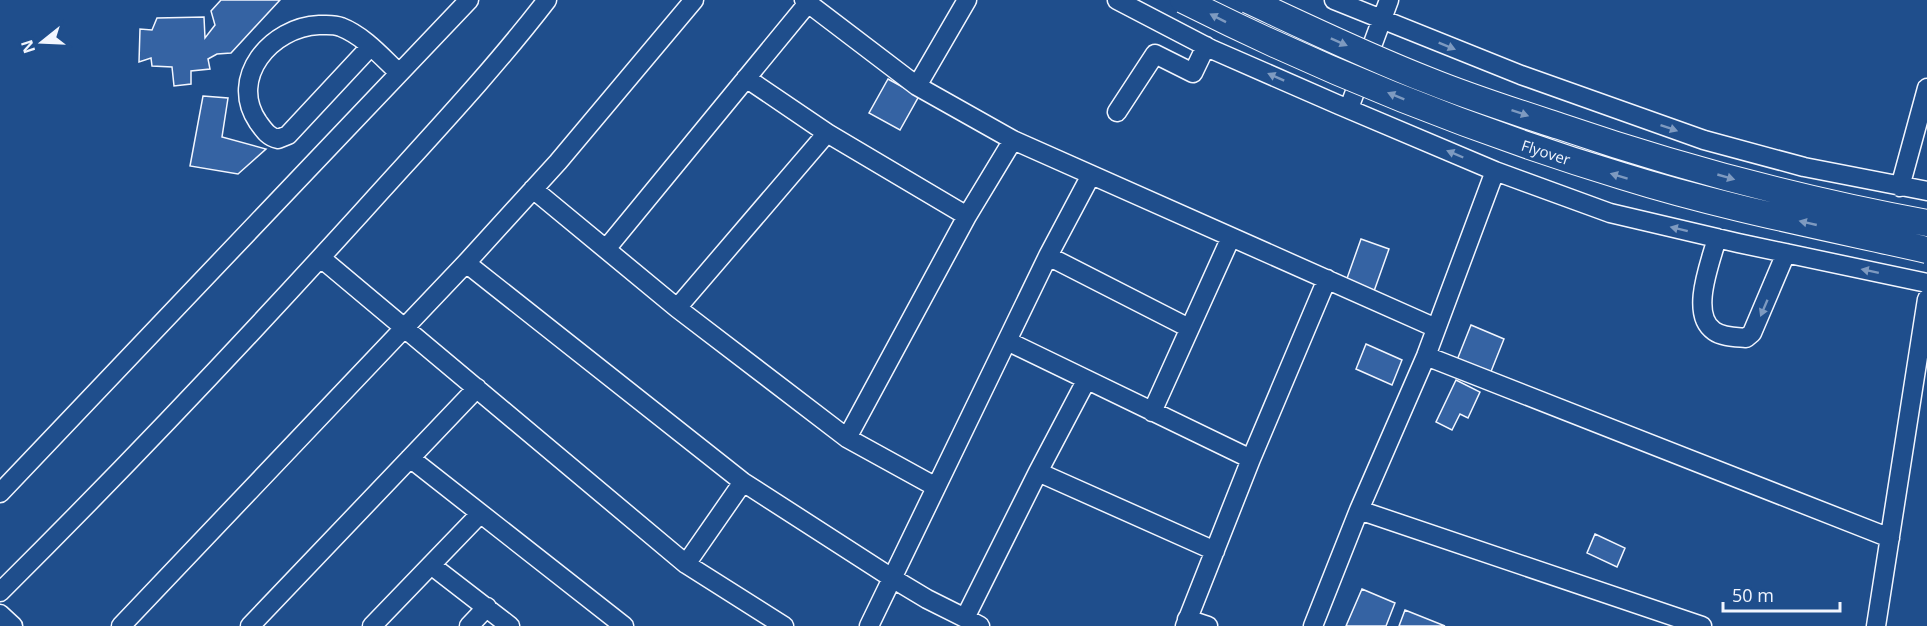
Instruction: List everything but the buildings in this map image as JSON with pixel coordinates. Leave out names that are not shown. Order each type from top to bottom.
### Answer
[{"type":"highway","name":"Flyover","points":[[1183,0],[1319,64],[1509,140],[1635,180],[1733,206],[1927,250]]},
{"type":"highway","name":"Flyover","points":[[1248,0],[1339,43],[1431,82],[1637,153],[1851,209],[1927,223]]},
{"type":"street","points":[[0,494],[469,0]]},
{"type":"street","points":[[0,592],[112,481],[321,258],[506,53],[547,0]]},
{"type":"street","points":[[121,626],[466,263],[533,189],[694,0]]},
{"type":"street","points":[[917,86],[967,0]]},
{"type":"street","points":[[1117,0],[1206,46],[1349,108],[1495,171],[1610,213],[1927,283]]},
{"type":"street","points":[[1334,0],[1521,75],[1704,140],[1804,167],[1927,191]]},
{"type":"street","points":[[1349,108],[1389,0]]},
{"type":"street","points":[[606,249],[806,1],[917,86],[1013,140],[1436,328]]},
{"type":"street","points":[[370,47],[288,135],[278,139],[266,134],[252,112],[249,92],[259,57],[271,43],[290,32],[310,26],[328,25],[344,28],[370,47],[399,73]]},
{"type":"street","points":[[1117,112],[1155,54],[1193,73],[1206,46]]},
{"type":"street","points":[[746,78],[827,133],[967,216]]},
{"type":"street","points":[[1900,187],[1927,87]]},
{"type":"street","points":[[677,308],[827,133]]},
{"type":"street","points":[[848,438],[967,216],[1013,140]]},
{"type":"street","points":[[1313,626],[1359,510],[1426,356],[1495,171]]},
{"type":"street","points":[[869,626],[1006,341],[1091,175]]},
{"type":"street","points":[[533,189],[677,308],[848,438],[936,488]]},
{"type":"street","points":[[1152,412],[1231,237]]},
{"type":"street","points":[[1717,238],[1708,268],[1702,309],[1709,326],[1715,332],[1730,336],[1746,338],[1752,333],[1785,253]]},
{"type":"street","points":[[1048,256],[1189,328]]},
{"type":"street","points":[[321,258],[686,564],[784,626]]},
{"type":"street","points":[[466,263],[743,482],[892,578],[972,622],[1038,472],[1086,381]]},
{"type":"street","points":[[1208,626],[1186,622],[1251,459],[1327,279]]},
{"type":"street","points":[[1876,626],[1927,304]]},
{"type":"street","points":[[1006,341],[1251,459]]},
{"type":"street","points":[[1426,356],[1890,538]]},
{"type":"street","points":[[250,626],[477,388]]},
{"type":"street","points":[[410,458],[624,626]]},
{"type":"street","points":[[1038,472],[1215,551]]},
{"type":"street","points":[[686,564],[743,482]]},
{"type":"street","points":[[1359,510],[1702,626]]},
{"type":"street","points":[[372,626],[480,514]]},
{"type":"street","points":[[431,565],[510,626]]},
{"type":"street","points":[[469,626],[487,608]]},
{"type":"street","points":[[0,614],[13,626]]}]
